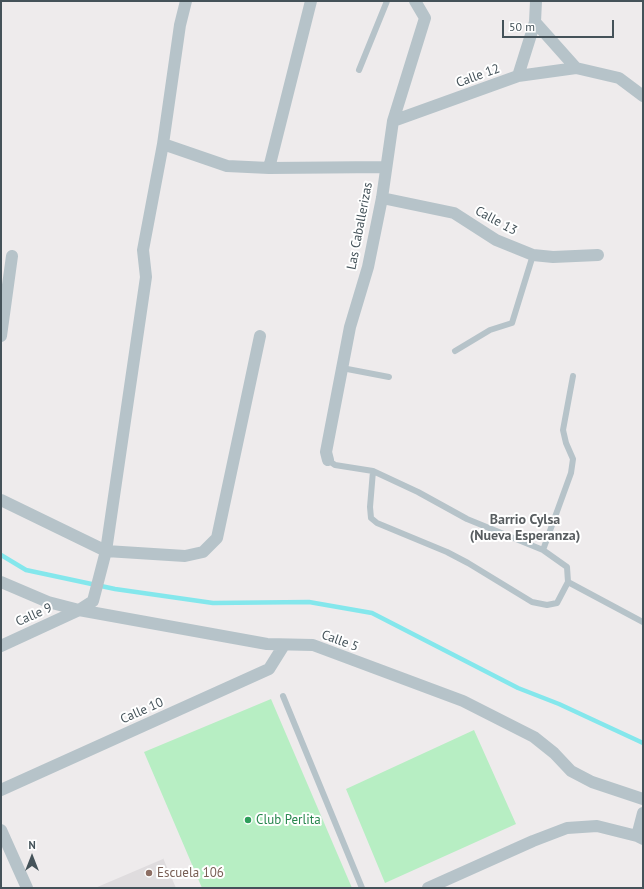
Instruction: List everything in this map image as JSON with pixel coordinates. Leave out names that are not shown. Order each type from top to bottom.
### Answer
[{"type":"street","name":"Calle 9","points":[[1,646],[79,610],[93,601],[106,551],[146,277],[143,250],[163,144],[180,25],[186,1]]},
{"type":"street","points":[[269,168],[311,1]]},
{"type":"street","name":"Las Caballerizas","points":[[328,460],[326,452],[350,327],[368,267],[382,198],[392,121],[425,18],[415,1]]},
{"type":"street","points":[[518,76],[535,22],[536,1]]},
{"type":"street","points":[[535,22],[576,68],[619,78],[643,96]]},
{"type":"street","name":"Calle 12","points":[[392,121],[518,76],[576,68]]},
{"type":"street","points":[[163,144],[228,166],[269,168],[386,167]]},
{"type":"street","name":"Calle 13","points":[[382,198],[454,213],[496,240],[533,255],[554,257],[598,255]]},
{"type":"street","points":[[1,336],[12,256]]},
{"type":"street","points":[[1,500],[106,551],[186,556],[203,552],[217,538],[260,336]]},
{"type":"street","name":"Calle 5","points":[[1,582],[48,602],[79,610],[267,644],[313,645],[463,701],[534,737],[554,753],[571,771],[592,782],[643,799]]},
{"type":"street","name":"Calle 10","points":[[1,790],[269,669],[284,644]]},
{"type":"street","points":[[428,888],[533,841],[567,828],[597,826],[640,837],[643,813]]},
{"type":"street","points":[[1,830],[27,888]]},
{"type":"lane","points":[[359,70],[387,1]]},
{"type":"lane","points":[[455,352],[490,330],[512,323],[533,255]]},
{"type":"lane","points":[[342,368],[389,377]]},
{"type":"lane","points":[[543,550],[571,473],[573,459],[566,443],[563,430],[573,376]]},
{"type":"lane","points":[[328,460],[335,465],[373,471],[418,492],[468,519],[543,550],[567,567],[568,582],[557,603],[547,606],[532,602],[447,552],[377,524],[371,518],[370,507],[373,471]]},
{"type":"lane","points":[[568,582],[643,622]]},
{"type":"lane","points":[[283,696],[362,888]]},
{"type":"shaded area","name":"Escuela 106","points":[[163,859],[176,888],[95,888]]},
{"type":"green space","name":"Club Perlita","points":[[271,699],[352,888],[202,888],[144,752]]},
{"type":"green space","points":[[474,730],[516,824],[385,883],[346,789]]},
{"type":"waterway","points":[[1,555],[26,570],[115,589],[213,603],[309,602],[372,613],[518,688],[559,704],[643,743]]},
{"type":"place","name":"Club Perlita","points":[[248,820]]},
{"type":"place","name":"Escuela 106","points":[[149,873]]},
{"type":"district","name":"Barrio Cylsa (Nueva Esperanza)","points":[[525,528]]}]
